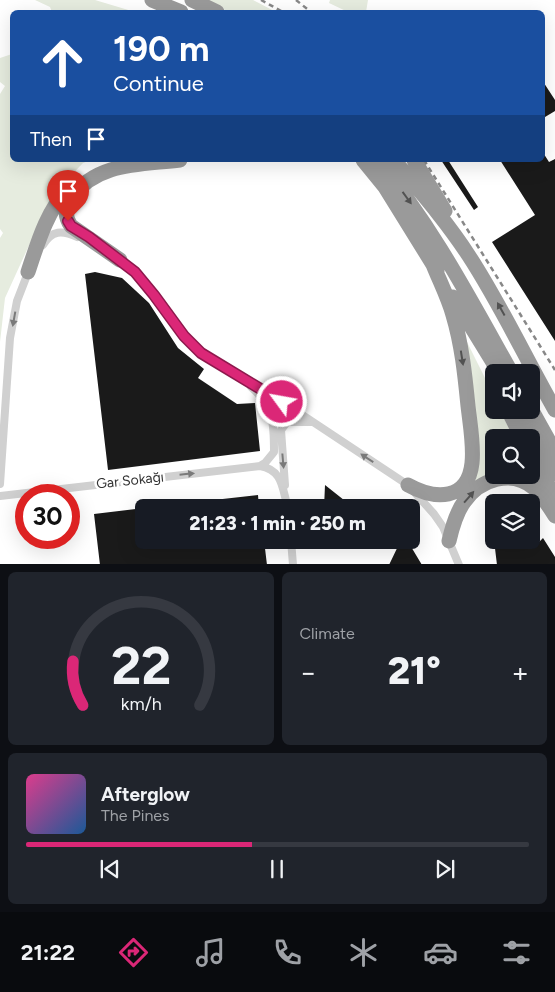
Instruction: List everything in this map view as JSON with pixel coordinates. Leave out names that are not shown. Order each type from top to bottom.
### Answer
[{"type":"highway","points":[[152,0],[176,10]]},
{"type":"highway","points":[[192,0],[213,10]]},
{"type":"highway","points":[[202,0],[214,10]]},
{"type":"highway","points":[[110,162],[94,168],[80,182],[68,202],[66,210],[71,226],[120,260]]},
{"type":"highway","points":[[28,272],[37,244],[64,193],[80,182],[111,168],[156,162]]},
{"type":"highway","points":[[353,162],[364,170],[392,199]]},
{"type":"highway","points":[[364,162],[392,199],[494,364]]},
{"type":"highway","points":[[379,162],[427,226],[452,266],[507,364]]},
{"type":"highway","points":[[396,162],[469,256],[524,351],[555,410]]},
{"type":"highway","points":[[417,165],[447,214],[450,230]]},
{"type":"highway","points":[[408,485],[420,492],[451,494],[460,489],[466,481],[472,463],[467,398],[460,344],[453,314],[432,262]]},
{"type":"highway","points":[[451,294],[486,364]]},
{"type":"highway","points":[[524,351],[538,366],[555,394]]},
{"type":"highway","points":[[525,419],[555,474]]},
{"type":"highway","points":[[537,419],[555,452]]},
{"type":"highway","points":[[540,470],[555,498]]},
{"type":"highway","points":[[449,541],[465,501],[478,487],[493,480],[511,478],[528,484],[541,496],[555,516]]},
{"type":"street","points":[[0,484],[10,338],[17,301],[28,272],[47,238],[60,231],[71,234],[120,260],[144,281],[190,344],[212,361],[312,422],[408,485],[434,514],[460,564]]},
{"type":"street","points":[[242,378],[264,399],[270,410],[274,452],[260,466]]},
{"type":"street","points":[[287,499],[281,430],[287,422],[312,422]]},
{"type":"street","points":[[260,466],[269,468],[278,475],[285,499]]},
{"type":"street","name":"Gar Sokağı","points":[[0,496],[260,466]]},
{"type":"street","points":[[292,549],[293,564]]},
{"type":"shaded area","points":[[35,0],[95,0],[128,10],[51,10],[50,7]]},
{"type":"shaded area","points":[[207,0],[253,0],[272,10],[225,10]]},
{"type":"shaded area","points":[[330,0],[368,0],[366,10],[344,10],[329,3]]},
{"type":"shaded area","points":[[10,55],[10,162],[86,162],[52,195],[5,298],[0,342],[0,238],[3,233],[0,229],[0,94],[5,86],[0,82],[0,58]]},
{"type":"shaded area","points":[[466,340],[485,378],[485,419],[504,419],[509,429],[485,429],[485,480],[474,486]]},
{"type":"building","points":[[545,85],[555,100],[555,111],[545,117]]},
{"type":"building","points":[[545,156],[549,162],[555,159],[555,341],[492,242],[535,215],[501,162],[545,162]]},
{"type":"building","points":[[442,162],[449,162],[478,207],[474,210]]},
{"type":"building","points":[[95,272],[122,278],[149,303],[178,348],[204,369],[198,378],[237,404],[255,403],[260,451],[108,470],[85,274]]},
{"type":"building","points":[[325,485],[343,499],[324,499]]},
{"type":"building","points":[[258,495],[258,499],[222,499]]},
{"type":"building","points":[[135,509],[135,549],[265,549],[267,564],[100,564],[94,514]]},
{"type":"building","points":[[543,538],[555,557],[555,564],[497,564],[495,549],[540,549],[540,541]]},
{"type":"building","points":[[397,549],[412,549],[421,564],[389,564]]},
{"type":"railway","points":[[261,0],[279,10]]},
{"type":"railway","points":[[296,0],[308,10]]},
{"type":"railway","points":[[425,162],[555,370]]},
{"type":"route","points":[[68,221],[71,226],[128,266],[144,281],[190,344],[212,361],[282,402]]}]
